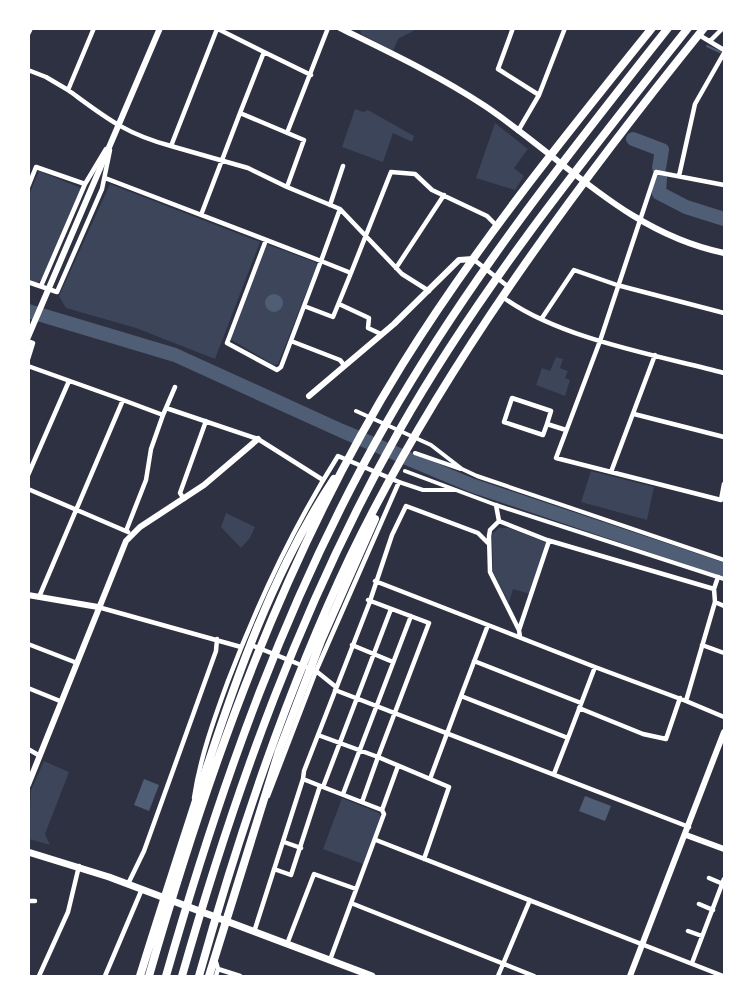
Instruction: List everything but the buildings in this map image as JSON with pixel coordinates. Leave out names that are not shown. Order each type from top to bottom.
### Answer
[{"type":"highway","points":[[149,976],[184,858],[237,705],[271,621],[351,454],[403,364],[473,259],[652,28]]},
{"type":"highway","points":[[166,976],[219,801],[280,637],[324,541],[387,422],[478,280],[668,28]]},
{"type":"highway","points":[[182,976],[234,807],[299,632],[338,547],[400,429],[491,289],[596,145],[688,28]]},
{"type":"highway","points":[[199,976],[242,832],[281,721],[313,638],[388,484],[510,288],[641,105],[702,32]]},
{"type":"highway","points":[[141,973],[244,646],[305,525],[351,454]]},
{"type":"highway","points":[[209,976],[258,813],[388,484]]},
{"type":"main road","points":[[28,852],[79,866],[129,884],[369,976]]},
{"type":"street","points":[[28,34],[31,28]]},
{"type":"street","points":[[68,90],[94,28]]},
{"type":"street","points":[[28,282],[57,292],[102,176],[112,141],[160,28]]},
{"type":"street","points":[[287,133],[328,28]]},
{"type":"street","points":[[340,28],[442,80],[486,106],[586,183],[640,221],[690,245],[724,253]]},
{"type":"street","points":[[513,28],[498,69],[539,95]]},
{"type":"street","points":[[518,131],[539,95],[565,28]]},
{"type":"street","points":[[710,41],[723,28]]},
{"type":"street","points":[[171,146],[216,29],[311,75]]},
{"type":"street","points":[[679,176],[695,104],[724,51],[702,32]]},
{"type":"street","points":[[201,215],[264,52]]},
{"type":"street","points":[[28,70],[68,90],[118,127],[140,138],[248,168],[340,209],[396,268],[429,291]]},
{"type":"street","points":[[240,113],[305,142],[287,187]]},
{"type":"street","points":[[41,286],[85,184],[112,141]]},
{"type":"street","points":[[28,164],[85,184]]},
{"type":"street","points":[[330,205],[343,166]]},
{"type":"street","points":[[28,187],[36,167]]},
{"type":"street","points":[[304,306],[333,317],[391,172],[415,174],[432,190],[465,208],[487,216],[497,226]]},
{"type":"street","points":[[724,186],[656,172],[600,341],[556,458],[721,500],[724,484]]},
{"type":"street","points":[[102,176],[351,273]]},
{"type":"street","points":[[28,359],[33,348],[29,336],[102,176]]},
{"type":"street","points":[[396,268],[444,195]]},
{"type":"street","points":[[266,240],[227,343],[277,370],[281,367],[340,209]]},
{"type":"street","points":[[309,396],[429,291],[459,260],[473,259],[510,288]]},
{"type":"street","points":[[542,318],[574,270],[618,285],[724,313]]},
{"type":"street","points":[[504,298],[523,311],[600,341],[724,373]]},
{"type":"street","points":[[339,304],[364,314],[369,318],[368,328],[381,334]]},
{"type":"street","points":[[291,341],[340,360],[344,365]]},
{"type":"street","points":[[611,472],[655,355]]},
{"type":"street","points":[[28,366],[163,415]]},
{"type":"street","points":[[28,475],[69,381]]},
{"type":"street","points":[[28,785],[128,532],[146,480],[151,448],[175,387]]},
{"type":"street","points":[[513,398],[551,411],[548,424],[543,435],[504,422],[513,398]]},
{"type":"street","points":[[39,597],[123,400]]},
{"type":"street","points":[[166,408],[258,439],[323,480]]},
{"type":"street","points":[[356,411],[431,445],[462,469]]},
{"type":"street","points":[[634,414],[724,437]]},
{"type":"street","points":[[184,499],[180,493],[206,421]]},
{"type":"street","points":[[548,424],[566,430]]},
{"type":"street","points":[[128,532],[204,486],[258,439]]},
{"type":"street","points":[[415,453],[552,503],[724,560]]},
{"type":"street","points":[[244,646],[290,538],[338,456],[423,490],[456,490]]},
{"type":"street","points":[[405,471],[496,506],[724,579]]},
{"type":"street","points":[[312,673],[399,482]]},
{"type":"street","points":[[28,489],[128,532]]},
{"type":"street","points":[[254,932],[318,735],[405,506],[478,533],[488,543]]},
{"type":"street","points":[[496,506],[499,521]]},
{"type":"street","points":[[499,521],[549,541],[714,589]]},
{"type":"street","points":[[499,521],[490,530],[488,543],[494,583],[519,630],[520,637]]},
{"type":"street","points":[[519,630],[549,541]]},
{"type":"street","points":[[686,701],[715,602],[714,589],[718,577]]},
{"type":"street","points":[[375,581],[724,717]]},
{"type":"street","points":[[28,595],[98,607],[244,646],[312,673],[357,698],[689,826]]},
{"type":"street","points":[[362,802],[429,623],[368,600]]},
{"type":"street","points":[[715,602],[724,606]]},
{"type":"street","points":[[274,869],[291,875],[321,786],[391,609]]},
{"type":"street","points":[[343,795],[411,616]]},
{"type":"street","points":[[430,779],[488,625]]},
{"type":"street","points":[[129,884],[152,829],[216,651],[217,639]]},
{"type":"street","points":[[28,644],[76,663]]},
{"type":"street","points":[[352,645],[393,662]]},
{"type":"street","points":[[702,645],[724,653]]},
{"type":"street","points":[[474,661],[643,734],[666,739],[680,698]]},
{"type":"street","points":[[554,774],[595,667]]},
{"type":"street","points":[[28,688],[60,701]]},
{"type":"street","points":[[461,696],[568,738]]},
{"type":"street","points":[[630,976],[722,744],[724,732]]},
{"type":"street","points":[[318,735],[449,787],[424,859]]},
{"type":"street","points":[[28,749],[40,756]]},
{"type":"street","points":[[330,960],[384,819],[382,810],[398,766]]},
{"type":"street","points":[[303,780],[382,810]]},
{"type":"street","points":[[686,835],[724,849]]},
{"type":"street","points":[[376,840],[692,963],[719,976]]},
{"type":"street","points":[[284,842],[301,848]]},
{"type":"street","points":[[39,976],[68,912],[79,866]]},
{"type":"street","points":[[286,944],[314,874],[356,889]]},
{"type":"street","points":[[692,963],[724,881],[709,878]]},
{"type":"street","points":[[105,976],[142,889]]},
{"type":"street","points":[[498,976],[530,900]]},
{"type":"street","points":[[28,901],[35,902]]},
{"type":"street","points":[[351,903],[534,976]]},
{"type":"street","points":[[699,904],[713,910]]},
{"type":"street","points":[[688,931],[702,936]]},
{"type":"street","points":[[136,976],[148,951]]},
{"type":"street","points":[[214,958],[218,969],[216,976]]},
{"type":"street","points":[[218,969],[240,976]]},
{"type":"shaded area","points":[[360,28],[417,29],[398,39],[393,51],[361,34]]},
{"type":"shaded area","points":[[355,109],[363,112],[368,110],[414,136],[412,142],[393,133],[383,162],[342,147]]},
{"type":"shaded area","points":[[495,123],[528,149],[514,168],[524,176],[515,190],[476,178]]},
{"type":"shaded area","points":[[39,171],[81,188],[41,280],[37,283],[29,280],[29,195]]},
{"type":"shaded area","points":[[110,184],[260,242],[215,359],[136,328],[66,308],[59,296]]},
{"type":"shaded area","points":[[266,244],[315,262],[317,265],[278,364],[274,365],[230,339]]},
{"type":"shaded area","points":[[270,294],[278,294],[283,299],[281,310],[270,312],[265,307],[265,299]]},
{"type":"shaded area","points":[[556,357],[563,359],[560,368],[568,371],[565,378],[570,380],[565,396],[536,385],[542,368],[550,371]]},
{"type":"shaded area","points":[[591,471],[654,487],[647,520],[581,502]]},
{"type":"shaded area","points":[[226,513],[255,527],[250,538],[241,548],[221,527]]},
{"type":"shaded area","points":[[499,528],[509,528],[548,543],[530,594],[513,589],[509,603],[493,572],[492,534]]},
{"type":"shaded area","points":[[44,761],[69,772],[45,834],[50,845],[29,839],[31,790]]},
{"type":"shaded area","points":[[144,779],[159,785],[149,811],[134,805]]},
{"type":"shaded area","points":[[585,796],[611,806],[605,821],[579,811]]},
{"type":"shaded area","points":[[342,798],[379,813],[381,817],[363,864],[323,849]]},
{"type":"waterway","points":[[707,46],[720,52]]},
{"type":"waterway","points":[[633,139],[662,150],[659,168]]},
{"type":"waterway","points":[[660,177],[659,193],[686,207],[724,219]]},
{"type":"waterway","points":[[28,311],[175,355],[342,431],[471,485],[724,570]]}]
